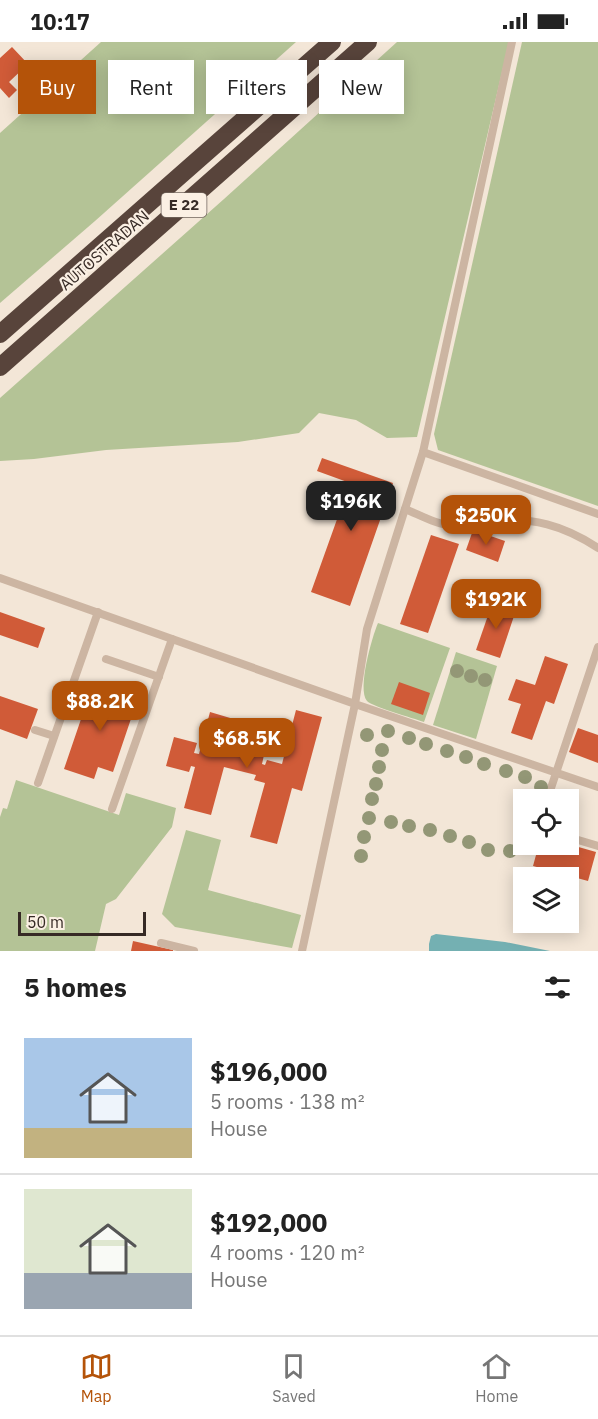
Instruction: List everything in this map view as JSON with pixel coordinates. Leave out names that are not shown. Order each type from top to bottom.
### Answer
[{"type":"highway","name":"AUTOSTRADAN","points":[[0,334],[332,42]]},
{"type":"highway","name":"AUTOSTRADAN","points":[[0,368],[368,42]]},
{"type":"lane","points":[[302,951],[355,704],[367,629],[423,452],[512,42]]},
{"type":"lane","points":[[423,452],[598,514]]},
{"type":"lane","points":[[405,509],[445,525],[456,526],[508,519],[538,521],[568,531],[598,548]]},
{"type":"lane","points":[[0,578],[355,704],[598,787]]},
{"type":"lane","points":[[38,783],[98,612]]},
{"type":"lane","points":[[112,809],[172,639]]},
{"type":"lane","points":[[551,789],[598,647]]},
{"type":"lane","points":[[106,659],[159,677]]},
{"type":"lane","points":[[35,730],[54,736]]},
{"type":"lane","points":[[579,840],[598,846]]},
{"type":"lane","points":[[160,943],[194,951]]},
{"type":"green space","points":[[101,42],[296,42],[276,60],[206,60],[206,114],[215,114],[0,303],[0,133],[21,114],[96,114],[96,60],[81,60]]},
{"type":"green space","points":[[397,42],[509,42],[417,437],[387,438],[356,420],[319,413],[299,433],[238,442],[106,450],[0,461],[0,398],[319,113],[404,114],[404,60],[377,60]]},
{"type":"green space","points":[[522,42],[598,42],[598,506],[438,450],[434,434]]},
{"type":"green space","points":[[378,623],[450,648],[424,722],[371,703],[364,695],[369,651]]},
{"type":"green space","points":[[456,652],[497,666],[476,739],[433,725]]},
{"type":"green space","points":[[16,780],[119,815],[126,793],[176,808],[172,827],[116,899],[106,904],[95,951],[0,951],[0,817],[3,808],[7,809]]},
{"type":"green space","points":[[186,830],[221,840],[208,890],[301,915],[292,948],[175,927],[162,914]]},
{"type":"water","points":[[436,934],[505,942],[550,951],[429,951],[431,936]]},
{"type":"building","points":[[12,47],[24,60],[18,60],[18,73],[9,82],[17,90],[9,98],[0,88],[0,58]]},
{"type":"building","points":[[322,458],[393,483],[350,606],[311,592],[350,483],[317,471]]},
{"type":"building","points":[[473,530],[505,541],[498,562],[466,550]]},
{"type":"building","points":[[431,535],[459,544],[428,633],[400,624]]},
{"type":"building","points":[[493,601],[516,610],[500,658],[476,650]]},
{"type":"building","points":[[0,612],[45,628],[38,648],[0,635]]},
{"type":"building","points":[[545,656],[568,664],[554,704],[546,701],[532,740],[511,733],[521,704],[508,700],[516,679],[535,685]]},
{"type":"building","points":[[94,681],[123,691],[121,699],[136,704],[113,772],[98,767],[94,779],[64,769]]},
{"type":"building","points":[[399,682],[430,693],[423,715],[391,704]]},
{"type":"building","points":[[0,696],[38,709],[27,739],[0,729]]},
{"type":"building","points":[[296,710],[322,717],[302,791],[292,788],[277,844],[250,837],[265,783],[254,780],[256,775],[224,767],[211,815],[184,808],[195,767],[191,766],[189,772],[166,766],[174,737],[197,743],[194,753],[199,754],[210,712],[237,720],[229,750],[236,752],[237,748],[264,755],[262,764],[265,765],[267,760],[282,764]]},
{"type":"building","points":[[578,728],[598,735],[598,763],[569,752]]},
{"type":"building","points":[[579,847],[596,852],[588,881],[579,879],[579,867],[533,866],[536,855],[579,855]]},
{"type":"building","points":[[133,941],[173,950],[173,951],[131,951]]}]
